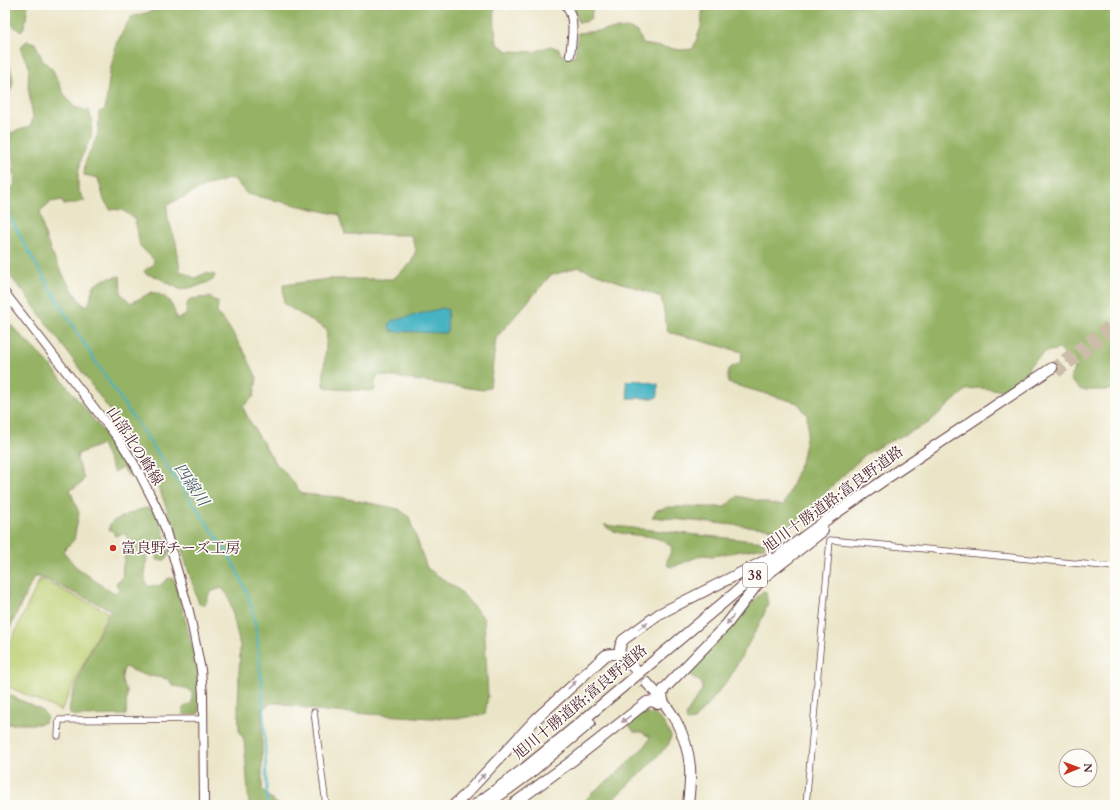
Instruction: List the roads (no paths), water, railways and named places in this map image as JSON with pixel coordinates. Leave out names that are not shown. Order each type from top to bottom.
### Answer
[{"type":"highway","name":"旭川十勝道路;富良野道路","points":[[475,805],[525,768],[786,550],[890,476],[1055,371],[838,519],[712,619],[529,774],[487,805]]},
{"type":"highway","name":"38","points":[[619,654],[620,646],[623,640],[659,614],[786,550]]},
{"type":"highway","points":[[684,805],[684,758],[681,743],[676,730],[661,702],[662,694],[664,689],[727,624],[762,578]]},
{"type":"highway","points":[[454,805],[536,719],[606,655],[613,653],[619,654],[633,671]]},
{"type":"highway","points":[[645,684],[674,715],[686,742],[690,769],[688,805]]},
{"type":"highway","points":[[512,805],[572,761],[647,702],[661,702]]},
{"type":"main road","points":[[566,5],[572,17],[570,55]]},
{"type":"main road","name":"山部北の峰線","points":[[5,293],[120,441],[135,465],[156,506],[165,528],[189,610],[200,670],[203,719],[204,805]]},
{"type":"street","points":[[806,805],[830,540],[1115,567]]},
{"type":"street","points":[[314,712],[326,805]]},
{"type":"street","points":[[58,736],[59,720],[203,719]]},
{"type":"water","points":[[443,308],[448,310],[447,332],[444,333],[391,331],[389,326],[391,321]]},
{"type":"water","points":[[637,380],[658,384],[658,396],[655,398],[628,398],[626,381]]},
{"type":"waterway","name":"四線川","points":[[5,207],[55,297],[82,340],[139,426],[227,552],[237,570],[250,602],[256,630],[262,693],[267,805]]},
{"type":"tunnel","points":[[1052,368],[1115,321]]},
{"type":"tunnel","points":[[1057,373],[1115,330]]},
{"type":"tunnel","points":[[632,673],[643,686]]},
{"type":"place","name":"富良野チーズ工房","points":[[113,548]]}]
